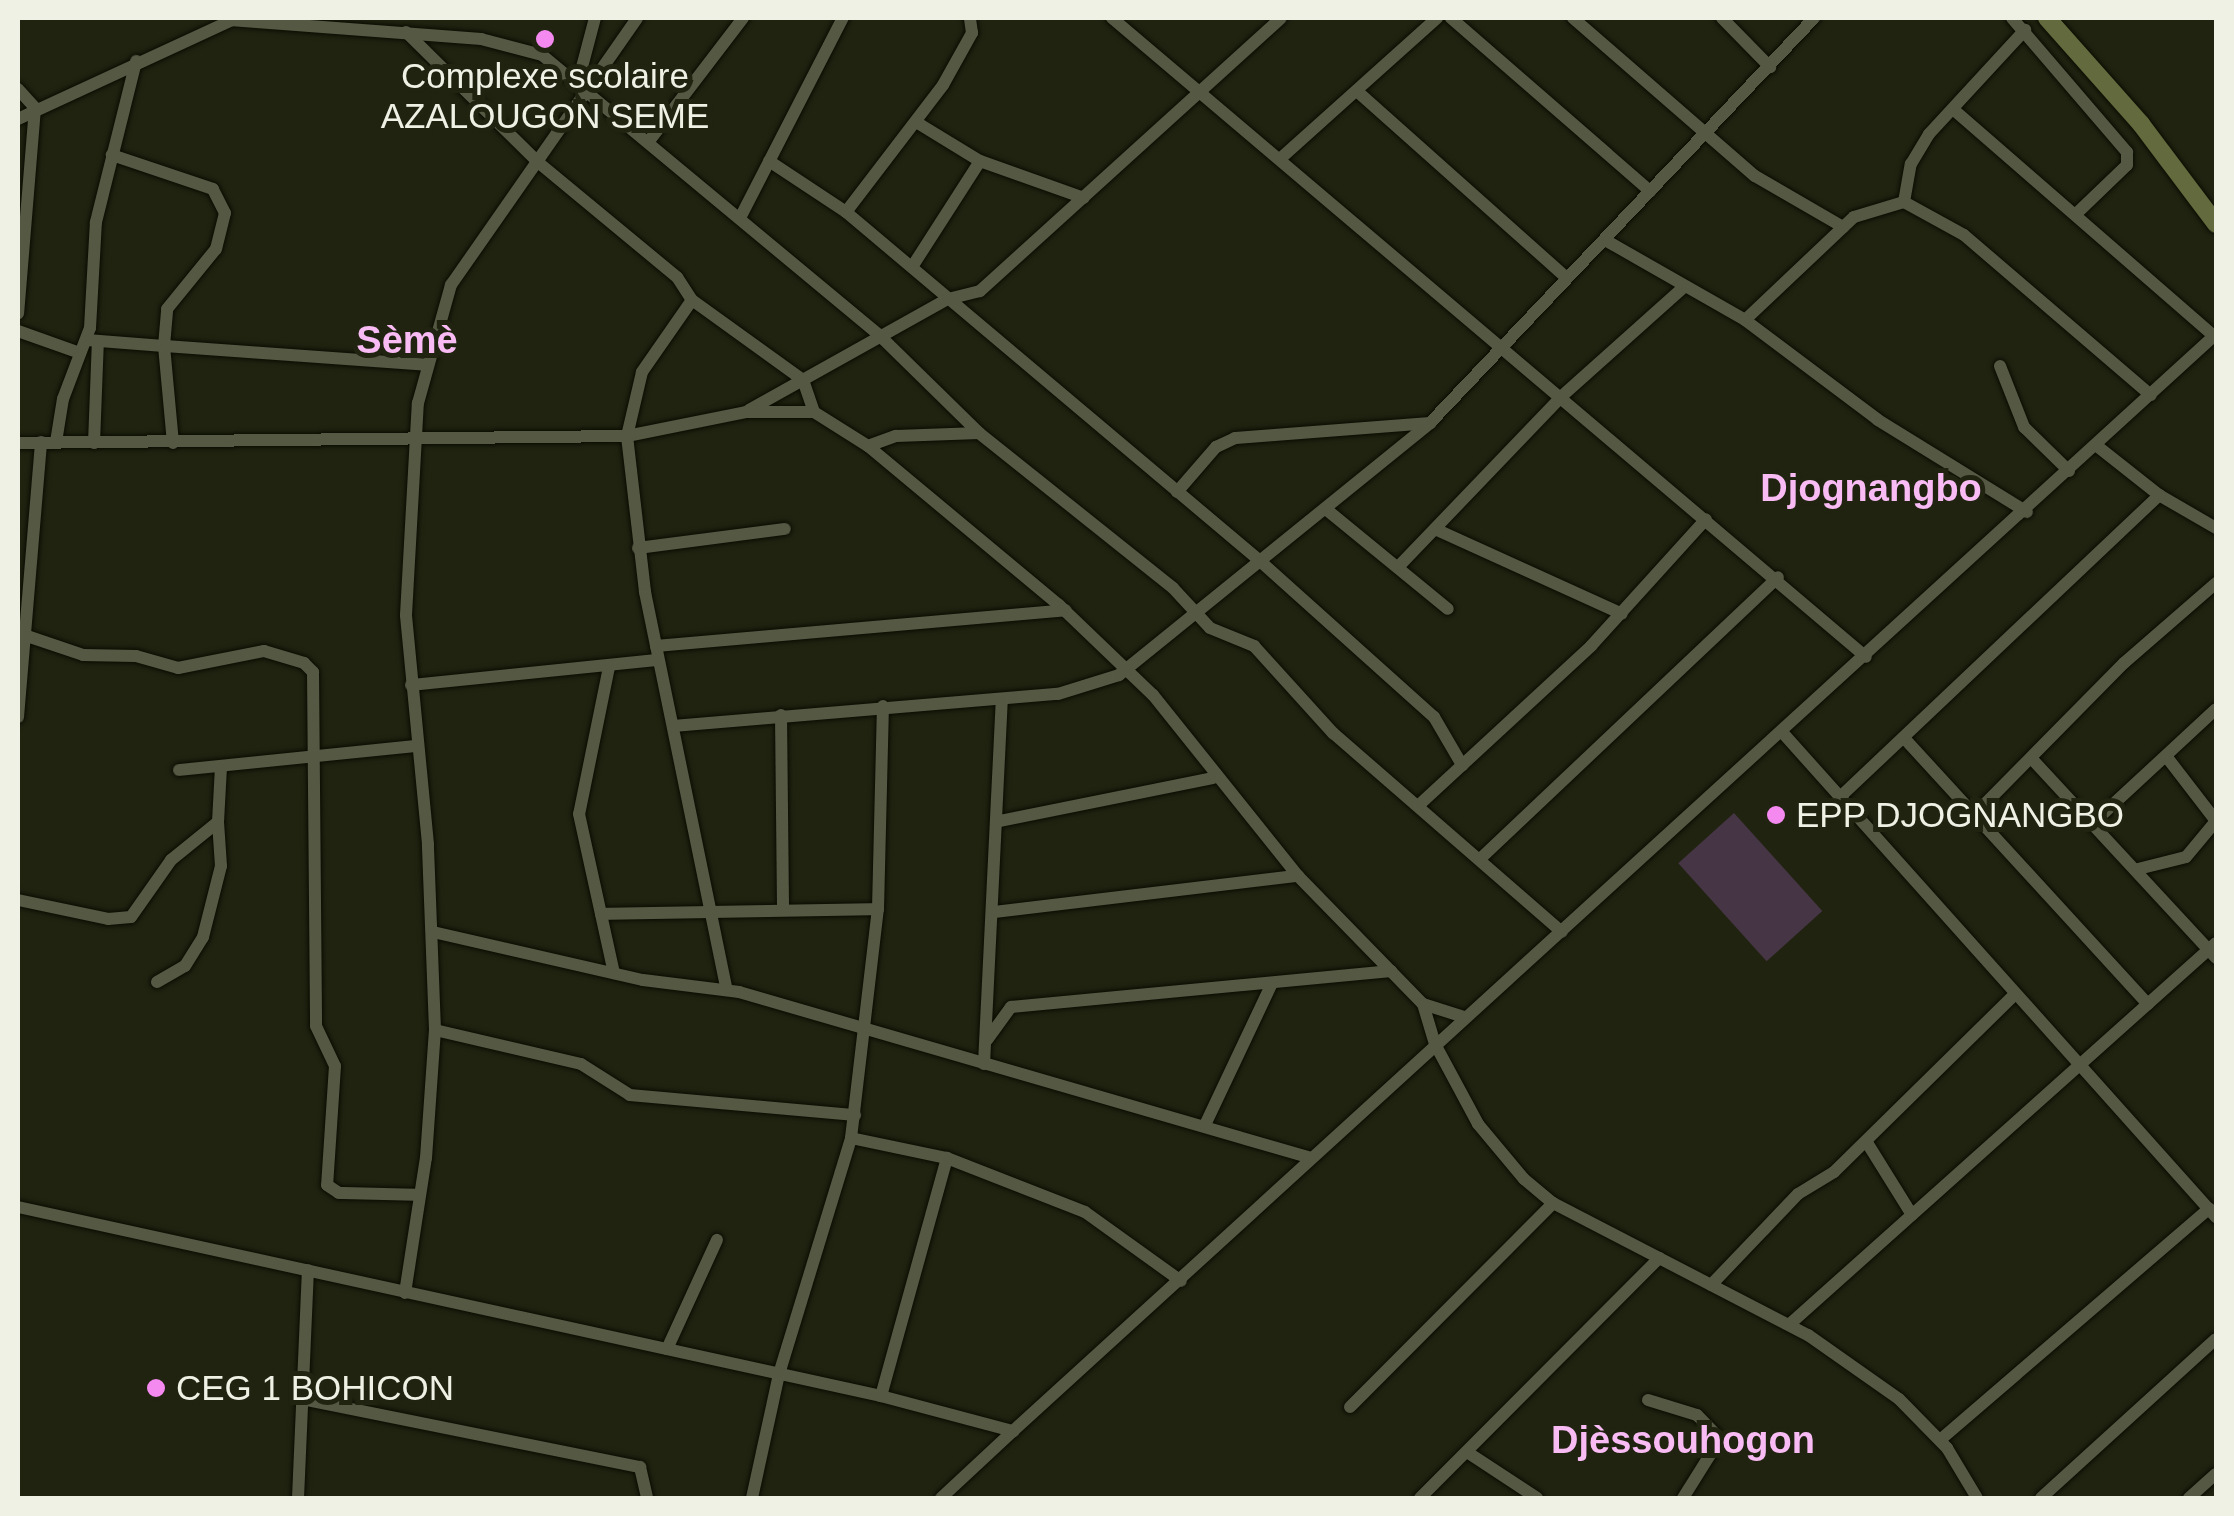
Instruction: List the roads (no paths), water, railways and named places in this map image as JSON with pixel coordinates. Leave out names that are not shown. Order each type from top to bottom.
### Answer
[{"type":"main road","points":[[2047,18],[2142,124],[2216,224]]},
{"type":"street","points":[[582,91],[596,18]]},
{"type":"street","points":[[405,1292],[435,1030],[433,932],[406,615],[412,440],[427,365],[451,285],[540,163],[582,91],[637,18]]},
{"type":"street","points":[[649,140],[743,18]]},
{"type":"street","points":[[740,218],[843,18]]},
{"type":"street","points":[[846,212],[916,122],[972,33],[970,18]]},
{"type":"street","points":[[1112,18],[1778,578],[1866,657]]},
{"type":"street","points":[[1280,158],[1436,18]]},
{"type":"street","points":[[1450,18],[1650,191]]},
{"type":"street","points":[[1573,18],[1755,176],[1843,227]]},
{"type":"street","points":[[1722,18],[1770,66]]},
{"type":"street","points":[[1798,35],[1801,18]]},
{"type":"street","points":[[674,726],[883,706],[1002,700],[1084,689],[1128,669],[1430,423],[1814,18]]},
{"type":"street","points":[[2012,18],[2127,152],[2126,165],[2075,215]]},
{"type":"street","points":[[18,119],[136,61],[235,19],[360,22],[406,32],[528,47],[649,140],[879,335],[979,433],[1197,612],[1216,632],[1254,646],[1292,694],[1562,932]]},
{"type":"street","points":[[746,412],[948,299],[980,291],[1274,20]]},
{"type":"street","points":[[1904,202],[1918,150],[2025,30]]},
{"type":"street","points":[[406,32],[540,163],[658,259],[692,300],[803,380],[814,412]]},
{"type":"street","points":[[94,442],[88,344],[96,222],[136,61]]},
{"type":"street","points":[[18,89],[35,108]]},
{"type":"street","points":[[1358,92],[1566,277]]},
{"type":"street","points":[[18,312],[22,197],[35,108]]},
{"type":"street","points":[[942,1498],[1464,1017],[2027,512],[2215,335],[1954,110]]},
{"type":"street","points":[[916,122],[980,161],[1084,198]]},
{"type":"street","points":[[112,155],[214,189],[225,206],[216,249],[167,309],[164,346],[173,443]]},
{"type":"street","points":[[769,161],[846,212],[1260,561],[1434,717],[1462,765]]},
{"type":"street","points":[[912,267],[980,161]]},
{"type":"street","points":[[1746,320],[1864,211],[1904,202],[1964,235],[2150,394]]},
{"type":"street","points":[[1605,240],[1683,288],[1746,320],[1878,420],[2027,512]]},
{"type":"street","points":[[1400,565],[1562,396],[1683,288]]},
{"type":"street","points":[[692,300],[642,372],[627,436],[638,548],[727,990]]},
{"type":"street","points":[[18,331],[88,344],[427,365]]},
{"type":"street","points":[[18,717],[49,442],[88,344]]},
{"type":"street","points":[[2000,366],[2024,428],[2068,472]]},
{"type":"street","points":[[18,443],[627,436],[746,412],[814,412],[868,446],[1065,610],[1128,669],[1169,714],[1214,778],[1298,876],[1423,1004],[1435,1044],[1478,1124],[1553,1203],[1791,1323],[1899,1399],[1940,1440],[1977,1498]]},
{"type":"street","points":[[1177,492],[1216,447],[1235,438],[1430,423]]},
{"type":"street","points":[[868,446],[896,436],[979,433]]},
{"type":"street","points":[[2097,446],[2159,496],[2216,528]]},
{"type":"street","points":[[1838,798],[2159,496]]},
{"type":"street","points":[[1327,510],[1400,565],[1448,609]]},
{"type":"street","points":[[1420,804],[1622,614],[1706,518]]},
{"type":"street","points":[[638,548],[785,529]]},
{"type":"street","points":[[1435,529],[1622,614]]},
{"type":"street","points":[[1480,858],[1778,578]]},
{"type":"street","points":[[1974,815],[2124,663],[2216,584]]},
{"type":"street","points":[[411,684],[609,667],[657,653],[1065,610]]},
{"type":"street","points":[[27,636],[83,654],[136,656],[178,668],[264,651],[304,663],[317,686],[312,757],[318,832],[316,1026],[335,1066],[327,1185],[339,1193],[419,1194]]},
{"type":"street","points":[[609,667],[579,796],[614,974]]},
{"type":"street","points":[[984,1064],[1000,821],[1002,700]]},
{"type":"street","points":[[752,1498],[778,1374],[852,1138],[878,909],[883,706]]},
{"type":"street","points":[[2094,822],[2216,709]]},
{"type":"street","points":[[782,715],[783,909]]},
{"type":"street","points":[[1782,732],[2213,1213],[1940,1440]]},
{"type":"street","points":[[1904,738],[2148,1004]]},
{"type":"street","points":[[179,770],[417,746]]},
{"type":"street","points":[[2138,869],[2186,857],[2216,818],[2166,756]]},
{"type":"street","points":[[1791,1323],[2148,1004],[2214,950],[2032,759]]},
{"type":"street","points":[[156,982],[185,966],[204,937],[221,866],[220,767]]},
{"type":"street","points":[[1000,821],[1214,778]]},
{"type":"street","points":[[18,900],[126,920],[170,860],[218,822]]},
{"type":"street","points":[[994,912],[1298,876]]},
{"type":"street","points":[[601,914],[712,908],[878,909]]},
{"type":"street","points":[[433,932],[614,974],[727,990],[1311,1158]]},
{"type":"street","points":[[988,995],[1012,1008],[1118,992],[1391,971]]},
{"type":"street","points":[[1206,1126],[1272,983]]},
{"type":"street","points":[[1711,1285],[1798,1194],[1866,1141],[2014,995]]},
{"type":"street","points":[[1423,1004],[1464,1017]]},
{"type":"street","points":[[987,1040],[1012,1008]]},
{"type":"street","points":[[435,1030],[582,1064],[630,1095],[855,1115]]},
{"type":"street","points":[[852,1138],[947,1158],[1085,1212],[1181,1281]]},
{"type":"street","points":[[1866,1141],[1912,1215]]},
{"type":"street","points":[[881,1396],[947,1158]]},
{"type":"street","points":[[1350,1408],[1553,1203]]},
{"type":"street","points":[[18,1206],[881,1396],[1014,1431]]},
{"type":"street","points":[[667,1349],[717,1240]]},
{"type":"street","points":[[1420,1498],[1658,1258]]},
{"type":"street","points":[[298,1498],[308,1270]]},
{"type":"street","points":[[2041,1498],[2216,1339]]},
{"type":"street","points":[[302,1399],[640,1466],[647,1498]]},
{"type":"street","points":[[1648,1400],[1698,1415],[1720,1438],[1683,1498]]},
{"type":"street","points":[[1467,1452],[1537,1498]]},
{"type":"street","points":[[2189,1498],[2216,1474]]},
{"type":"place","name":"Complexe scolaire AZALOUGON SEME","points":[[545,39]]},
{"type":"place","name":"EPP DJOGNANGBO","points":[[1776,815]]},
{"type":"place","name":"CEG 1 BOHICON","points":[[156,1388]]},
{"type":"district","name":"Sèmè","points":[[407,341]]},
{"type":"district","name":"Djognangbo","points":[[1871,489]]},
{"type":"district","name":"Djèssouhogon","points":[[1683,1441]]}]
